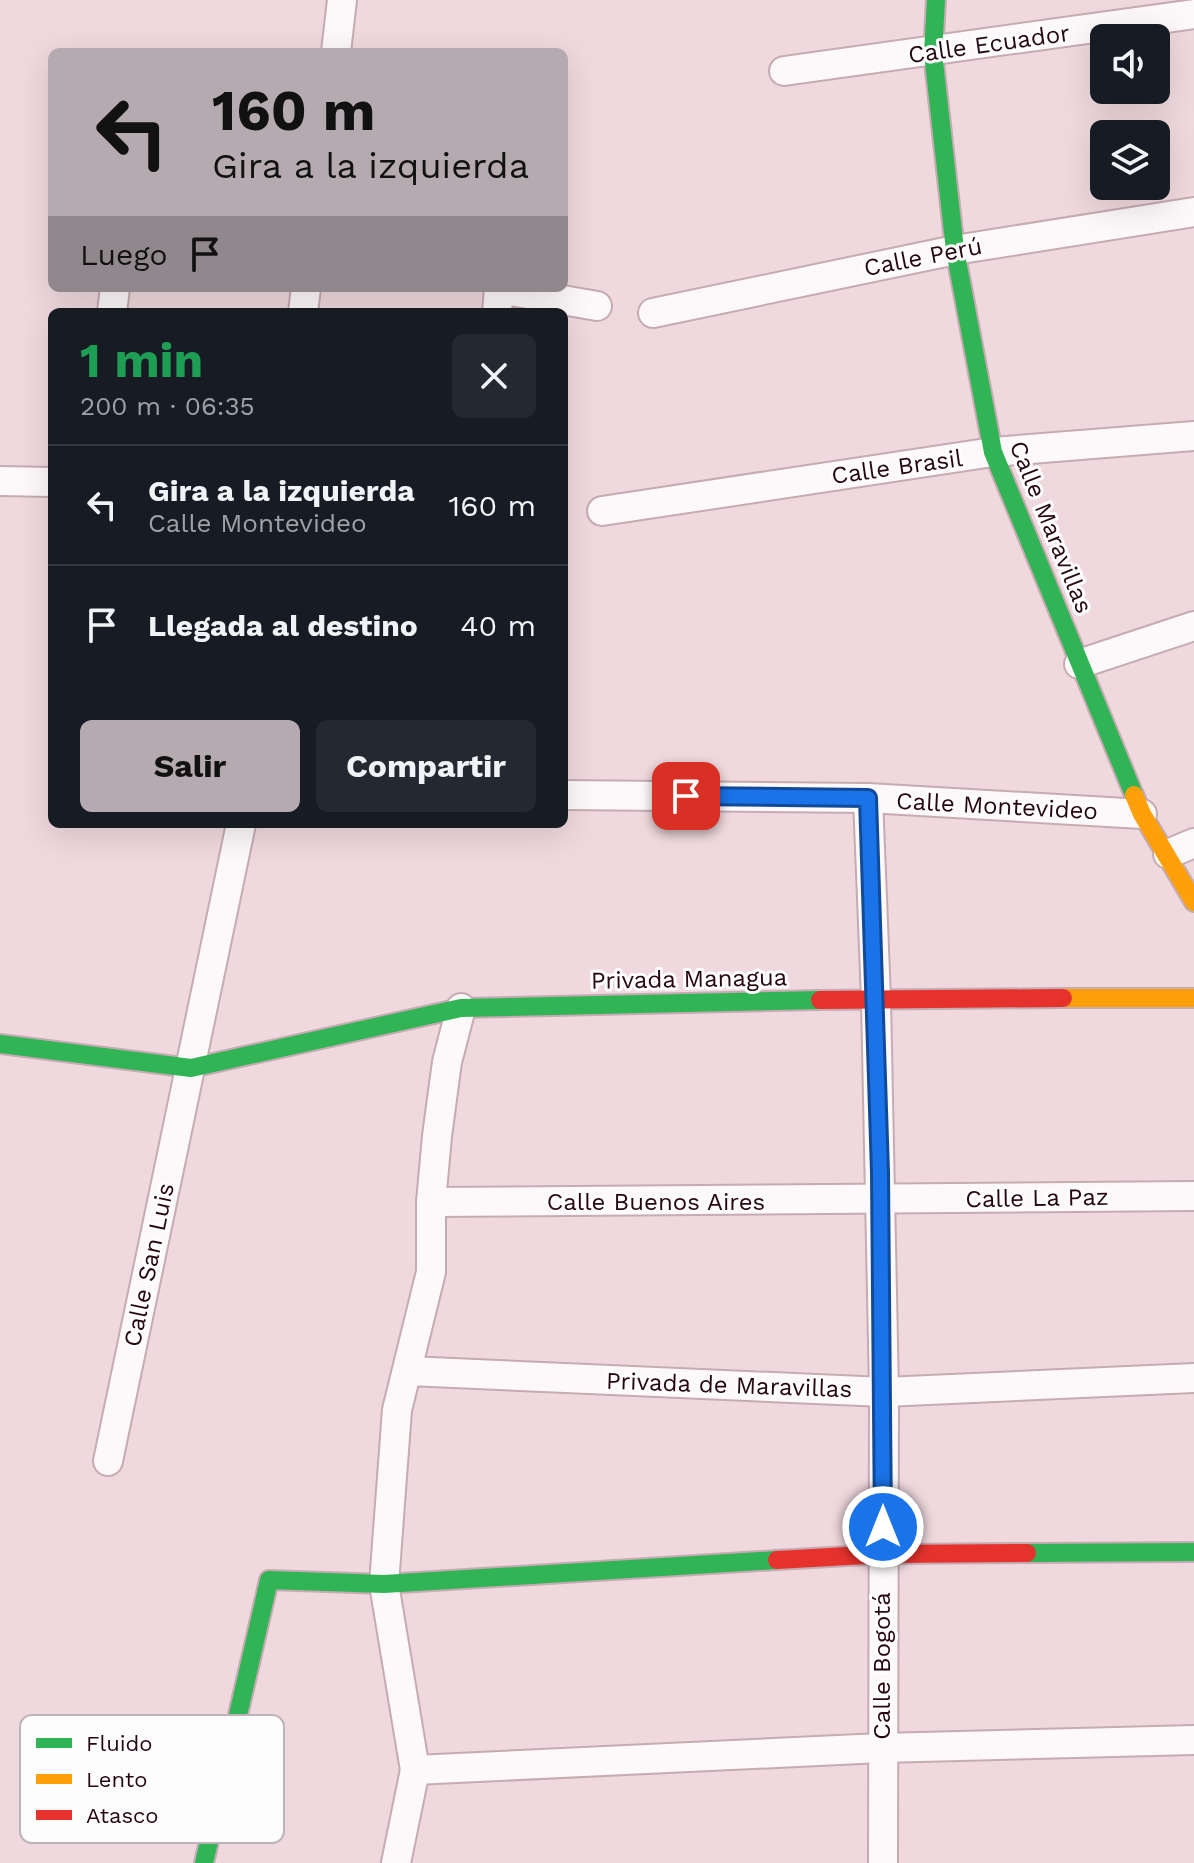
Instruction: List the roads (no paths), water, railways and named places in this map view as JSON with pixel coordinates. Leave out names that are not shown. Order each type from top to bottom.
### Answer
[{"type":"street","points":[[336,48],[342,0]]},
{"type":"street","name":"Calle Maravillas","points":[[936,0],[933,53],[955,250],[993,452],[1142,814],[1194,902]]},
{"type":"street","name":"Calle Ecuador","points":[[784,71],[933,53],[1194,14]]},
{"type":"street","name":"Calle Perú","points":[[653,313],[955,250],[1194,212]]},
{"type":"street","points":[[516,292],[597,306]]},
{"type":"street","name":"Calle Brasil","points":[[602,511],[993,452],[1194,436]]},
{"type":"street","points":[[0,481],[48,482]]},
{"type":"street","points":[[1079,664],[1194,626]]},
{"type":"street","name":"Calle Montevideo","points":[[568,795],[868,798],[1142,814]]},
{"type":"street","name":"Calle Bogotá","points":[[868,798],[876,999],[884,1392],[883,1863]]},
{"type":"street","name":"Calle San Luis","points":[[108,1461],[240,828]]},
{"type":"street","points":[[1168,854],[1194,843]]},
{"type":"street","name":"Privada Managua","points":[[191,1068],[461,1008],[876,999],[1194,998]]},
{"type":"street","points":[[396,1863],[415,1770],[384,1584],[397,1410],[431,1272],[431,1202],[447,1062],[461,1008]]},
{"type":"street","points":[[0,1044],[191,1068]]},
{"type":"street","name":"Calle La Paz","points":[[881,1201],[1194,1196]]},
{"type":"street","name":"Calle Buenos Aires","points":[[431,1202],[881,1201]]},
{"type":"street","name":"Privada de Maravillas","points":[[408,1371],[884,1392],[1194,1378]]},
{"type":"street","points":[[238,1715],[269,1580],[384,1584],[883,1554],[1194,1552]]},
{"type":"street","points":[[415,1770],[881,1748],[1194,1740]]},
{"type":"street","points":[[204,1863],[209,1843]]}]
